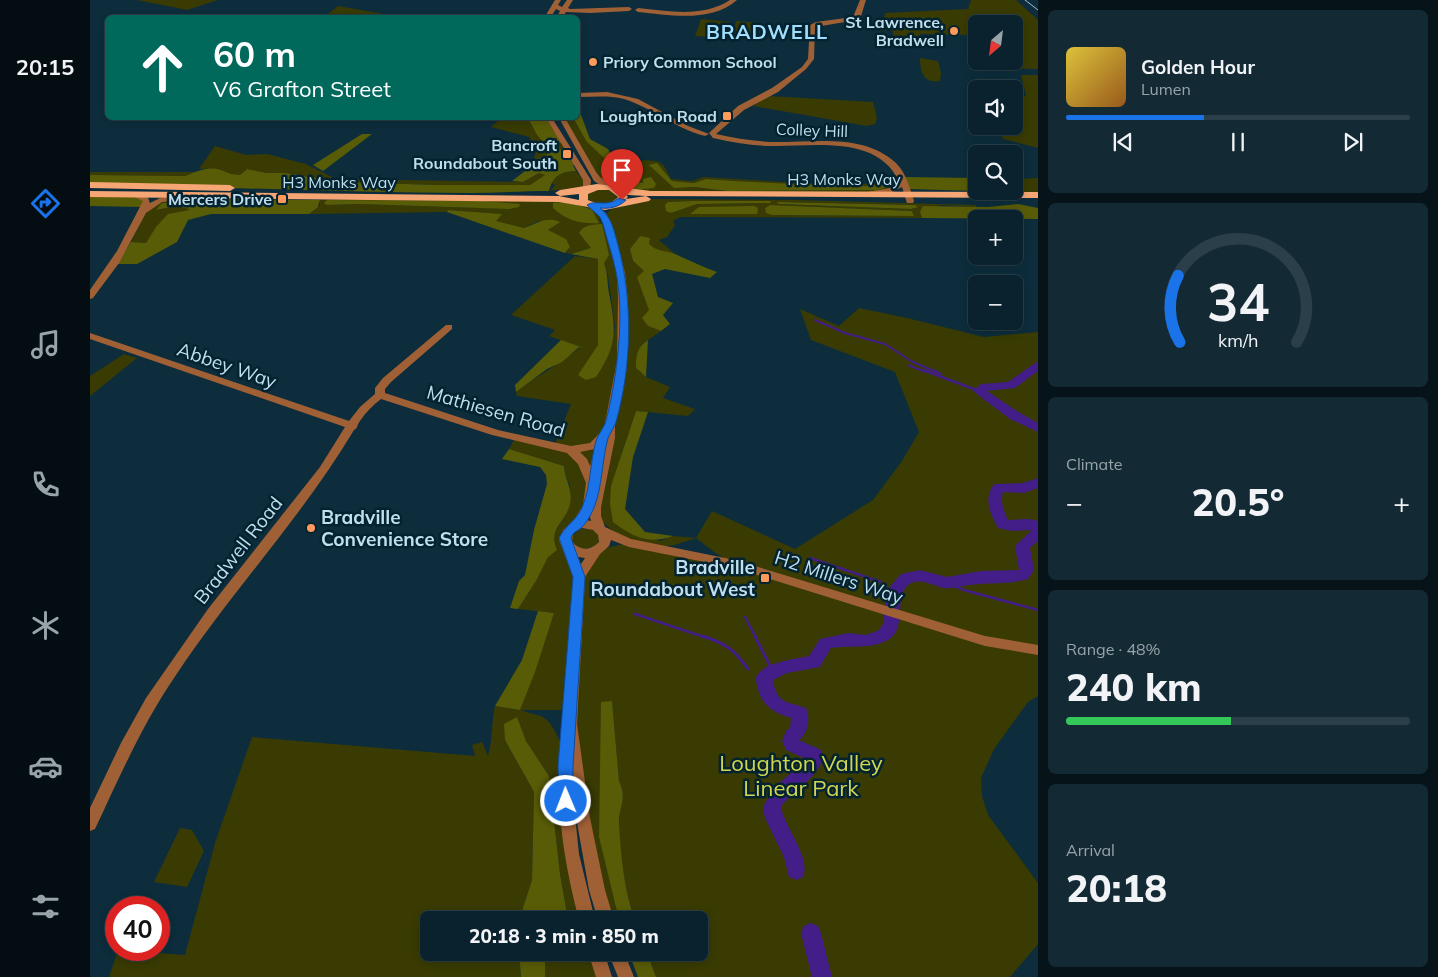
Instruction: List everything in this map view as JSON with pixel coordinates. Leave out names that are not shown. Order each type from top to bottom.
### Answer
[{"type":"main road","name":"H3 Monks Way","points":[[90,185],[306,194]]},
{"type":"main road","name":"H3 Monks Way","points":[[90,194],[559,196],[597,186],[651,196],[968,198]]},
{"type":"main road","points":[[612,188],[622,194],[623,197],[618,203]]},
{"type":"main road","points":[[586,190],[582,197],[590,204]]},
{"type":"main road","name":"H3 Monks Way","points":[[670,196],[870,194],[909,198]]},
{"type":"main road","name":"H3 Monks Way","points":[[1023,196],[1038,195]]},
{"type":"main road","name":"H3 Monks Way","points":[[559,196],[602,207],[651,196]]},
{"type":"main road","name":"H3 Monks Way","points":[[1012,200],[1038,202]]},
{"type":"street","points":[[561,15],[571,0],[576,6],[587,10]]},
{"type":"street","points":[[549,15],[556,2],[564,9],[704,12],[722,8],[734,0]]},
{"type":"street","points":[[711,134],[741,108],[775,90],[804,68],[811,58],[812,26],[855,19],[858,16],[863,0]]},
{"type":"street","name":"Colley Hill","points":[[580,95],[607,94],[634,100],[669,120],[711,134],[752,143],[839,144],[860,148],[878,155],[894,166],[909,198]]},
{"type":"street","points":[[551,120],[588,173],[612,188]]},
{"type":"street","points":[[563,120],[582,164]]},
{"type":"street","points":[[586,190],[588,173]]},
{"type":"street","points":[[870,194],[892,190],[903,183]]},
{"type":"street","points":[[90,296],[111,268],[143,211],[146,202],[144,197],[137,195]]},
{"type":"street","points":[[143,211],[160,200],[209,196]]},
{"type":"street","points":[[608,226],[607,212],[618,203]]},
{"type":"street","points":[[584,911],[578,890],[566,818],[565,766],[579,577],[565,541],[565,535],[577,525],[589,505],[602,440],[610,423],[622,361],[623,300],[621,273],[608,226],[604,216],[590,204]]},
{"type":"street","name":"Bradwell Road","points":[[90,824],[150,703],[187,647],[326,467],[366,406],[380,395],[380,388],[449,327]]},
{"type":"street","name":"Abbey Way","points":[[90,336],[353,426]]},
{"type":"street","name":"Mathiesen Road","points":[[380,395],[496,432],[571,450],[593,446],[602,440]]},
{"type":"street","points":[[579,577],[605,543],[595,516],[610,438],[610,423]]},
{"type":"street","points":[[571,450],[583,462],[592,484]]},
{"type":"street","points":[[577,525],[592,525],[602,531]]},
{"type":"street","name":"H2 Millers Way","points":[[602,531],[628,543],[735,564],[931,626],[985,641],[1038,650]]},
{"type":"street","name":"H2 Millers Way","points":[[598,550],[628,543]]},
{"type":"street","points":[[569,548],[578,553],[598,550]]},
{"type":"street","points":[[570,717],[585,827],[597,890],[603,911]]},
{"type":"street","points":[[599,961],[604,977]]},
{"type":"street","points":[[620,961],[626,977]]},
{"type":"green space","points":[[137,0],[218,0],[187,10]]},
{"type":"green space","points":[[971,0],[1016,0],[1038,20],[1038,69],[1023,69],[1023,15],[968,15],[968,35],[920,34],[920,38],[894,37],[892,30],[880,31],[878,23],[883,23],[885,13],[968,9]]},
{"type":"green space","points":[[338,6],[390,15],[336,15],[328,14]]},
{"type":"green space","points":[[701,19],[730,22],[725,38],[695,36]]},
{"type":"green space","points":[[736,21],[760,23],[757,36],[733,34]]},
{"type":"green space","points":[[920,58],[938,61],[941,73],[940,81],[930,81],[924,76]]},
{"type":"green space","points":[[1021,75],[1038,75],[1038,148],[1003,139],[1001,135],[1023,135],[1023,96],[1026,96]]},
{"type":"green space","points":[[768,96],[873,102],[877,118],[875,124],[867,126],[753,106]]},
{"type":"green space","points":[[499,120],[529,120],[537,135],[561,143],[564,149],[547,150],[547,156],[534,159],[536,150],[529,137],[491,127]]},
{"type":"green space","points":[[563,120],[574,120],[603,157],[622,164],[638,164],[643,160],[659,162],[664,166],[671,179],[692,181],[704,177],[799,183],[877,184],[894,177],[898,182],[889,189],[874,192],[651,195],[604,184]],"holes":[[[657,163],[672,181],[694,183],[706,179],[797,185],[877,186],[891,181],[877,190],[727,191],[695,187],[674,188]]]},
{"type":"green space","points":[[215,146],[246,155],[267,154],[306,164],[336,179],[523,182],[539,173],[546,175],[530,185],[436,185],[341,182],[247,169],[240,175],[229,175],[218,170],[199,169]]},
{"type":"green space","points":[[576,171],[584,181],[583,187],[550,191],[555,185],[551,182],[557,177]]},
{"type":"green space","points":[[90,172],[195,172],[185,176],[90,175]]},
{"type":"green space","points":[[1038,178],[1038,195],[1023,194],[1023,179]]},
{"type":"green space","points":[[608,189],[618,197],[612,202],[600,204],[588,199],[587,193],[590,191]]},
{"type":"green space","name":"Loughton Valley Linear Park","points":[[415,198],[560,201],[588,207],[597,213],[601,218],[599,219],[602,224],[607,224],[607,213],[617,204],[652,199],[796,200],[976,205],[976,207],[941,205],[920,212],[922,218],[680,217],[673,221],[675,225],[667,237],[659,240],[675,254],[654,249],[640,236],[630,249],[633,261],[644,271],[644,297],[650,310],[648,326],[661,331],[641,345],[636,368],[646,377],[670,387],[663,398],[695,409],[688,416],[636,411],[620,459],[613,522],[660,541],[673,536],[696,538],[712,511],[795,549],[873,500],[902,461],[919,432],[895,372],[811,340],[800,309],[839,326],[859,308],[984,337],[1038,332],[1038,696],[1028,702],[994,749],[981,778],[982,796],[988,815],[1038,883],[1038,944],[1010,977],[656,977],[650,961],[708,961],[708,911],[632,911],[621,858],[619,816],[623,797],[619,781],[612,702],[601,775],[599,837],[617,911],[604,911],[569,710],[522,710],[541,716],[549,722],[563,750],[586,911],[566,911],[560,874],[549,776],[526,741],[517,717],[505,740],[534,792],[532,880],[522,911],[420,911],[420,961],[520,961],[521,977],[109,977],[114,961],[170,961],[170,954],[185,955],[215,843],[252,737],[475,756],[472,745],[482,742],[488,756],[495,706],[520,710],[554,613],[518,609],[536,581],[554,544],[555,533],[568,507],[569,484],[564,466],[509,449],[515,438],[554,447],[571,404],[517,396],[516,392],[580,347],[549,336],[555,330],[511,315],[575,256],[598,259],[598,345],[594,353],[605,362],[613,340],[615,327],[608,275],[604,263],[602,225],[583,228],[579,233],[592,248],[571,254],[566,253],[570,247],[548,230],[559,222],[538,221],[524,228],[495,221],[502,214],[448,210],[447,212],[309,214],[320,205],[320,200]],"holes":[[[344,200],[509,209],[360,204],[327,205]],[[757,201],[771,203],[697,204],[671,213],[668,202]],[[778,202],[915,205],[917,207],[911,209],[780,204]],[[770,205],[912,211],[914,216],[772,215],[765,208]],[[610,425],[595,516],[628,543],[601,549],[579,577],[569,530],[589,505],[586,486],[602,440]],[[696,538],[714,552],[733,563],[657,547],[675,545]]]},
{"type":"green space","points":[[172,199],[176,203],[156,210],[178,207],[191,210],[170,218],[155,231],[146,243],[131,242],[150,209]]},
{"type":"green space","points":[[124,354],[137,358],[90,396],[90,376]]},
{"type":"green space","points":[[581,529],[590,529],[597,533],[599,540],[596,546],[583,549],[572,543],[572,536]]},
{"type":"green space","points":[[180,828],[192,830],[204,851],[187,887],[154,882]]},
{"type":"green space","points":[[545,961],[599,961],[604,977],[545,977]]},
{"type":"shaded area","points":[[580,112],[590,139],[608,149],[613,159],[632,163],[611,162],[587,142],[574,120],[580,120]]},
{"type":"shaded area","points":[[529,120],[547,120],[561,143],[545,144],[537,135]]},
{"type":"shaded area","points":[[362,134],[372,134],[323,171],[313,165]]},
{"type":"shaded area","points":[[564,149],[575,165],[573,165],[576,171],[558,175],[549,191],[422,193],[90,185],[90,175],[185,176],[201,170],[217,169],[230,174],[240,175],[247,169],[341,182],[530,185],[545,175],[539,173],[523,182],[512,181],[529,168],[534,159],[547,156],[547,150]]},
{"type":"shaded area","points":[[657,163],[672,181],[694,183],[706,179],[868,186],[894,182],[895,185],[877,190],[727,191],[695,187],[674,188],[649,165]]},
{"type":"shaded area","points":[[624,169],[626,177],[631,182],[643,183],[643,179],[651,177],[656,184],[654,188],[624,187],[611,182],[600,172]]},
{"type":"shaded area","points":[[903,177],[968,178],[968,191],[909,189]]},
{"type":"shaded area","points":[[90,195],[131,196],[145,201],[142,207],[90,206]]},
{"type":"shaded area","points":[[172,199],[320,200],[318,207],[309,214],[211,214],[188,220],[177,242],[137,264],[117,264],[131,242],[146,243],[156,227],[168,214],[190,210],[178,207],[156,210],[162,203],[175,203]]},
{"type":"shaded area","points":[[327,200],[483,201],[520,204],[519,207],[509,209],[360,204],[327,205],[324,203]]},
{"type":"shaded area","points":[[770,201],[771,203],[697,204],[671,213],[666,211],[665,205],[668,202]]},
{"type":"shaded area","points":[[778,202],[915,205],[918,207],[911,209],[780,204]]},
{"type":"shaded area","points":[[553,203],[576,204],[592,210],[599,223],[586,223],[569,219],[553,208]]},
{"type":"shaded area","points":[[1018,204],[1038,208],[1038,219],[1023,219],[1023,210],[968,210],[968,218],[922,218],[920,212],[923,206],[988,207]]},
{"type":"shaded area","points":[[770,205],[912,211],[914,216],[772,215],[766,213],[765,208]]},
{"type":"shaded area","points":[[754,206],[758,208],[757,214],[690,214],[699,207]]},
{"type":"shaded area","points":[[448,210],[502,214],[496,221],[524,228],[541,221],[555,220],[560,222],[548,230],[566,239],[570,247],[565,253],[447,212]]},
{"type":"shaded area","points":[[602,224],[609,255],[604,263],[614,327],[612,346],[603,365],[596,377],[586,380],[578,375],[598,345],[598,259],[571,254],[591,248],[579,233],[583,228]]},
{"type":"shaded area","points":[[640,236],[650,238],[649,244],[655,248],[675,254],[717,272],[710,278],[665,269],[652,274],[658,297],[673,303],[663,315],[670,324],[661,331],[648,326],[642,318],[649,310],[637,277],[644,271],[633,261],[630,249]]},
{"type":"shaded area","points":[[561,340],[584,348],[579,347],[562,362],[547,369],[516,392],[515,385]]},
{"type":"shaded area","points":[[648,340],[646,377],[636,368],[636,363],[639,349]]},
{"type":"shaded area","points":[[636,411],[648,412],[633,457],[625,509],[645,532],[673,536],[664,539],[642,538],[627,532],[613,522],[610,504],[611,486]]},
{"type":"shaded area","points":[[509,449],[564,466],[571,499],[568,511],[554,536],[557,550],[548,557],[536,581],[518,609],[510,608],[519,581],[525,575],[534,530],[547,484],[546,475],[540,467],[502,459]]},
{"type":"shaded area","points":[[538,611],[554,613],[535,672],[520,710],[495,706],[522,660]]},
{"type":"shaded area","points":[[612,701],[619,781],[623,793],[619,819],[622,861],[632,911],[617,911],[599,837],[601,702]]},
{"type":"shaded area","points":[[517,717],[526,741],[549,776],[560,874],[566,911],[522,911],[532,880],[534,792],[505,740],[504,724]]},
{"type":"shaded area","points":[[520,961],[545,961],[545,977],[521,977]]},
{"type":"shaded area","points":[[632,961],[650,961],[656,977],[638,977]]},
{"type":"waterway","points":[[815,320],[845,333],[885,344],[911,361],[936,372]]},
{"type":"waterway","points":[[908,365],[926,372]]},
{"type":"waterway","points":[[1038,365],[1011,385],[989,385],[979,391],[1015,416],[1038,428]]},
{"type":"waterway","points":[[923,370],[979,391]]},
{"type":"waterway","points":[[933,370],[941,374]]},
{"type":"waterway","points":[[1038,483],[1024,488],[999,487],[995,495],[997,510],[1003,524],[1008,526],[1029,524],[1038,527]]},
{"type":"waterway","points":[[796,871],[793,856],[774,818],[772,807],[781,793],[811,766],[815,755],[792,745],[790,741],[792,736],[798,731],[800,713],[784,709],[773,703],[770,699],[764,677],[784,667],[814,662],[826,643],[848,639],[867,641],[885,634],[891,626],[895,590],[906,578],[920,576],[947,583],[981,577],[1023,575],[1027,570],[1022,546],[1038,533]]},
{"type":"waterway","points":[[810,558],[881,582]]},
{"type":"waterway","points":[[947,583],[964,590],[1038,610]]},
{"type":"waterway","points":[[635,614],[707,638]]},
{"type":"waterway","points":[[745,617],[756,638]]},
{"type":"waterway","points":[[703,636],[729,648],[748,669]]},
{"type":"waterway","points":[[756,638],[773,672]]},
{"type":"waterway","points":[[811,933],[822,977]]},
{"type":"railway","points":[[1025,0],[1038,10]]},
{"type":"place","name":"St Lawrence, Bradwell","points":[[954,31]]},
{"type":"place","name":"Priory Common School","points":[[593,62]]},
{"type":"place","name":"Loughton Road","points":[[727,116]]},
{"type":"place","name":"Bancroft Roundabout South","points":[[567,154]]},
{"type":"place","name":"Mercers Drive","points":[[282,199]]},
{"type":"place","name":"Bradville Convenience Store","points":[[311,528]]},
{"type":"place","name":"Bradville Roundabout West","points":[[765,578]]},
{"type":"district","name":"BRADWELL","points":[[767,32]]},
{"type":"route","points":[[566,801],[565,766],[570,724],[569,710],[579,577],[566,544],[565,535],[572,527],[577,525],[589,505],[602,440],[610,423],[619,384],[622,361],[623,300],[621,273],[608,224],[604,216],[591,205],[602,207],[617,204],[622,200]]}]
